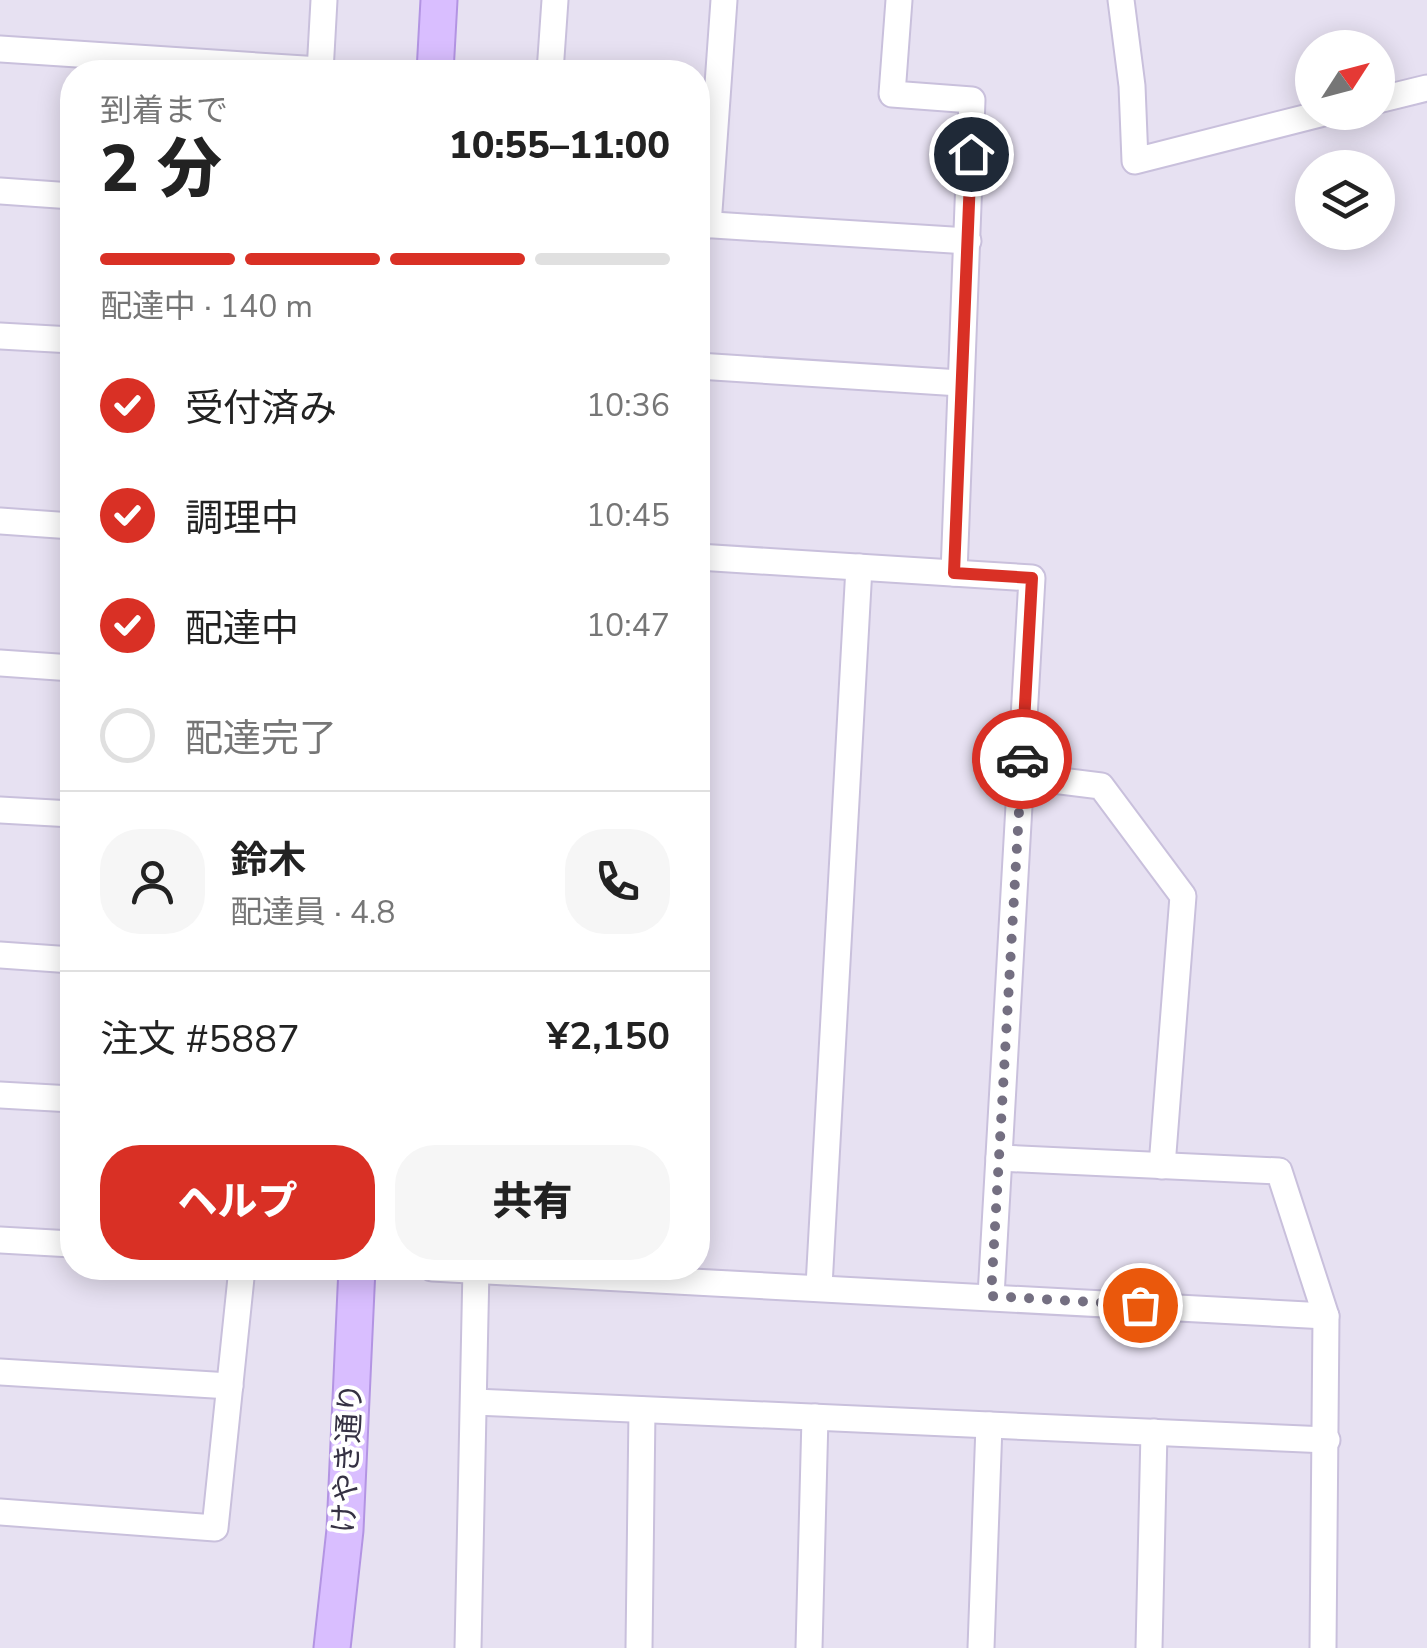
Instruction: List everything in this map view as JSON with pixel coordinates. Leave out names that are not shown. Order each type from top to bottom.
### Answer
[{"type":"street","points":[[321,60],[324,0]]},
{"type":"street","points":[[435,60],[440,0]]},
{"type":"street","points":[[551,60],[555,0]]},
{"type":"street","points":[[710,149],[724,0]]},
{"type":"street","points":[[899,0],[892,94],[972,100],[954,573]]},
{"type":"street","points":[[1121,0],[1132,86],[1135,161],[1295,120]]},
{"type":"street","points":[[0,49],[160,60]]},
{"type":"street","points":[[1395,96],[1427,88]]},
{"type":"street","points":[[0,192],[60,195]]},
{"type":"street","points":[[710,224],[968,241]]},
{"type":"street","points":[[0,336],[60,339]]},
{"type":"street","points":[[710,367],[960,383]]},
{"type":"street","points":[[0,521],[60,525]]},
{"type":"street","points":[[710,557],[1032,578],[991,1296]]},
{"type":"street","points":[[818,1286],[858,567]]},
{"type":"street","points":[[0,663],[60,667]]},
{"type":"street","points":[[1021,776],[1100,786],[1183,896],[1162,1166]]},
{"type":"street","points":[[0,810],[60,813]]},
{"type":"street","points":[[0,955],[60,959]]},
{"type":"street","points":[[0,1095],[60,1098]]},
{"type":"street","points":[[999,1158],[1279,1171],[1326,1316],[1323,1648]]},
{"type":"street","points":[[0,1240],[60,1243]]},
{"type":"street","points":[[710,1278],[1326,1316]]},
{"type":"street","points":[[0,1512],[215,1528],[241,1280]]},
{"type":"street","name":"けやき通り","points":[[332,1648],[345,1530],[357,1280]]},
{"type":"street","points":[[468,1648],[476,1280]]},
{"type":"street","points":[[0,1372],[230,1386]]},
{"type":"street","points":[[474,1402],[1327,1440]]},
{"type":"street","points":[[639,1648],[642,1410]]},
{"type":"street","points":[[809,1648],[815,1418]]},
{"type":"street","points":[[981,1648],[988,1425]]},
{"type":"street","points":[[1149,1648],[1154,1432]]},
{"type":"way so far","points":[[1022,759],[991,1296],[1140,1305]]},
{"type":"route","points":[[971,154],[954,573],[1032,578],[1022,759]]}]
